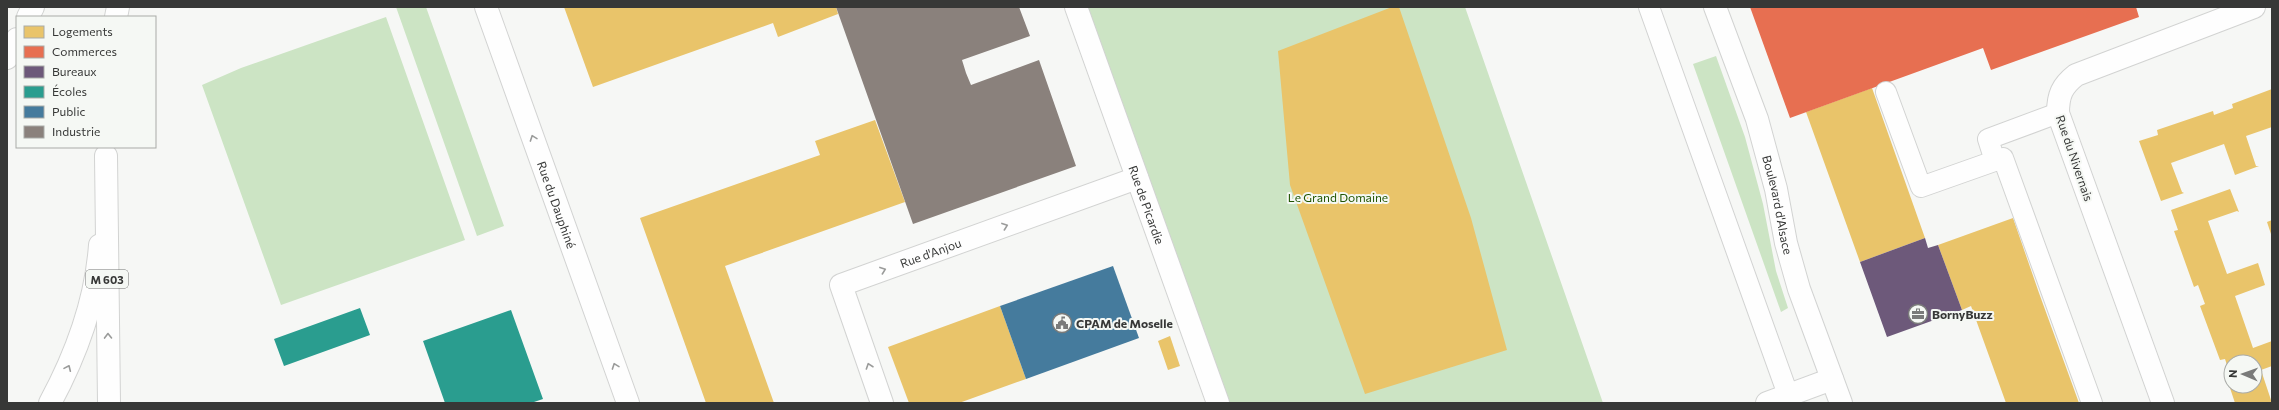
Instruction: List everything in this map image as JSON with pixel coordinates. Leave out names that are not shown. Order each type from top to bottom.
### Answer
[{"type":"main road","points":[[28,16],[33,7]]},
{"type":"main road","name":"Rue du Dauphiné","points":[[486,7],[628,403]]},
{"type":"main road","name":"Rue de Picardie","points":[[1076,7],[1218,403]]},
{"type":"main road","name":"Boulevard d'Alsace","points":[[1715,7],[1757,119],[1776,189],[1786,243],[1799,289],[1841,403]]},
{"type":"main road","name":"Rue du Nivernais","points":[[2163,403],[2058,113],[2060,92],[2066,83],[2076,75],[2254,7]]},
{"type":"main road","points":[[7,58],[16,41]]},
{"type":"main road","points":[[50,403],[68,370],[92,300],[99,257],[106,151]]},
{"type":"main road","name":"M 603","points":[[106,151],[109,403]]},
{"type":"main road","name":"Rue d'Anjou","points":[[882,403],[841,285],[1137,178]]},
{"type":"main road","points":[[1766,403],[1790,399],[1832,379]]},
{"type":"lane","points":[[1649,7],[1790,399]]},
{"type":"lane","points":[[1886,92],[1921,187],[2004,158],[2092,403]]},
{"type":"lane","points":[[1995,161],[1988,139],[2058,113]]},
{"type":"green space","points":[[396,7],[426,7],[504,226],[477,236]]},
{"type":"green space","name":"Le Grand Domaine","points":[[1076,7],[1465,7],[1603,403],[1218,403]]},
{"type":"green space","points":[[386,17],[465,240],[281,305],[202,85],[241,68]]},
{"type":"green space","points":[[1716,56],[1745,137],[1763,204],[1776,271],[1788,308],[1781,312],[1693,64]]},
{"type":"building: Logements","points":[[564,7],[836,7],[838,14],[778,37],[773,23],[593,87]]},
{"type":"building: Logements","points":[[1392,7],[1399,7],[1471,218],[1507,350],[1365,394],[1290,185],[1278,51]]},
{"type":"building: Logements","points":[[1872,88],[1925,238],[1860,262],[1806,112]]},
{"type":"building: Logements","points":[[2272,89],[2272,127],[2246,136],[2256,166],[2259,166],[2235,175],[2224,144],[2171,163],[2182,192],[2184,193],[2161,201],[2139,141],[2158,135],[2157,130],[2213,111],[2214,115],[2233,108],[2232,104]]},
{"type":"building: Logements","points":[[875,120],[905,202],[725,266],[774,403],[706,403],[640,218],[820,155],[815,141]]},
{"type":"building: Logements","points":[[2230,189],[2239,212],[2237,211],[2208,221],[2227,274],[2258,263],[2265,285],[2235,296],[2253,348],[2272,341],[2272,366],[2263,369],[2263,354],[2223,354],[2223,359],[2220,360],[2200,306],[2205,304],[2198,285],[2194,287],[2174,231],[2178,230],[2171,210]]},
{"type":"building: Logements","points":[[2013,218],[2079,403],[2006,403],[1971,306],[1962,310],[1938,245]]},
{"type":"building: Logements","points":[[2272,220],[2272,237],[2267,222]]},
{"type":"building: Logements","points":[[1000,306],[1026,379],[959,403],[909,403],[888,347]]},
{"type":"building: Logements","points":[[1170,336],[1180,366],[1168,370],[1158,341]]},
{"type":"building: Logements","points":[[2263,376],[2272,403],[2235,403],[2232,394],[2263,394]]},
{"type":"building: Commerces","points":[[1750,7],[2136,7],[2139,17],[1991,70],[1983,48],[1790,118]]},
{"type":"building: Bureaux","points":[[1925,238],[1928,248],[1938,245],[1962,310],[1887,337],[1860,262]]},
{"type":"building: Écoles","points":[[360,308],[370,335],[284,366],[274,339]]},
{"type":"building: Écoles","points":[[511,310],[543,399],[531,403],[445,403],[423,341]]},
{"type":"building: Public","points":[[1113,266],[1139,338],[1026,379],[1000,306]]},
{"type":"building: Industrie","points":[[836,7],[1019,7],[1030,36],[962,60],[966,73],[971,85],[1039,60],[1076,166],[913,224]]},
{"type":"place","name":"BornyBuzz","points":[[1918,314]]},
{"type":"place","name":"CPAM de Moselle","points":[[1062,323]]}]
